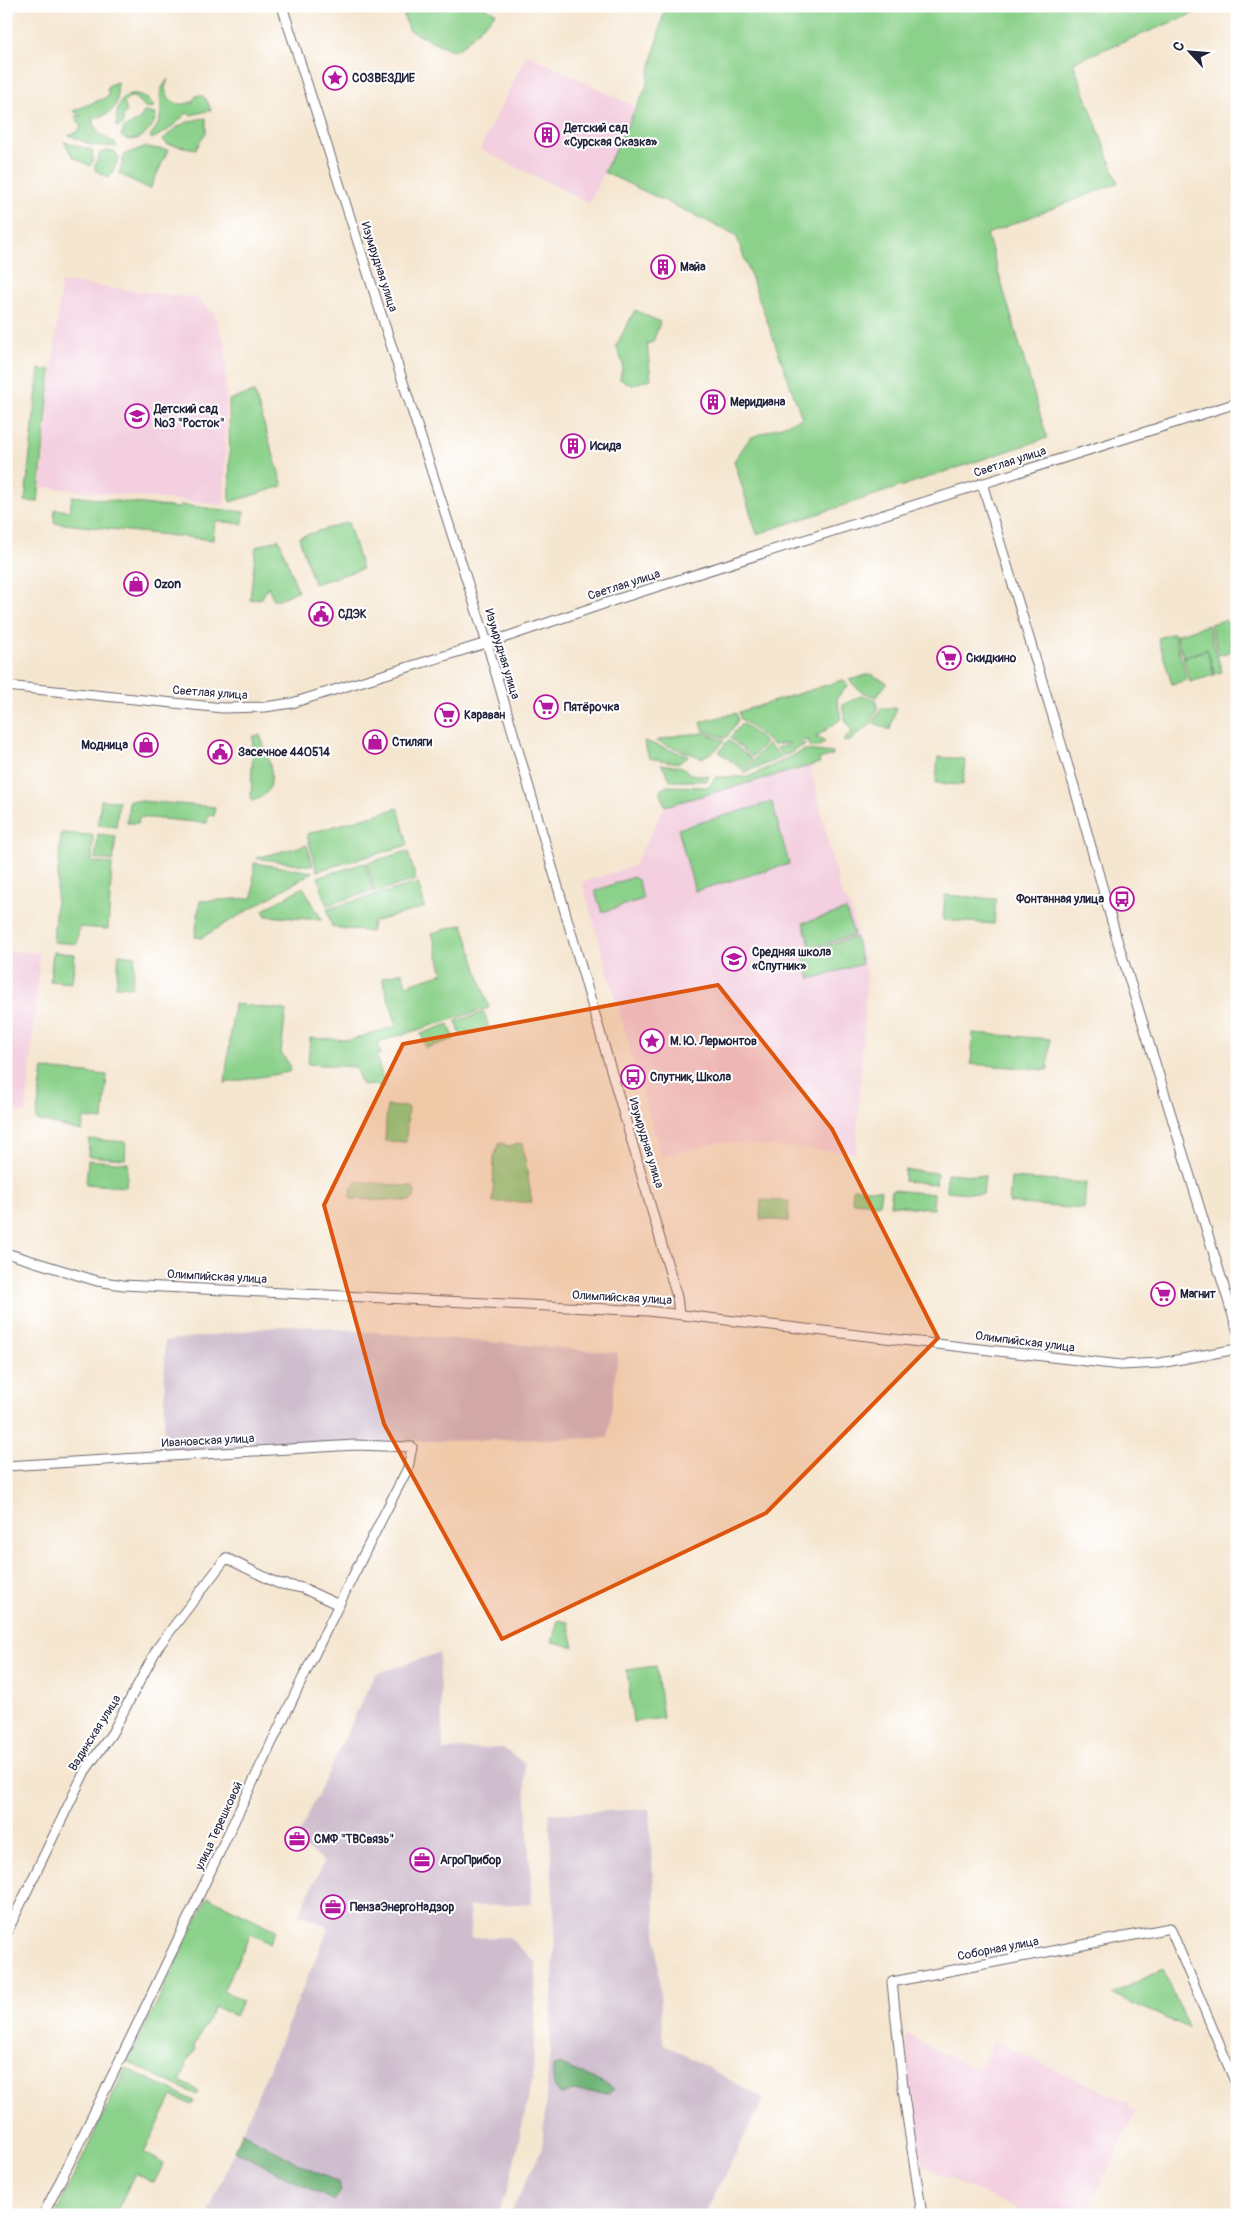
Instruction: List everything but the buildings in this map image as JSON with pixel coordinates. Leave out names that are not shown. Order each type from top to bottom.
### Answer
[{"type":"street","name":"Изумрудная улица","points":[[282,6],[486,643],[678,1297],[679,1314]]},
{"type":"street","name":"Светлая улица","points":[[6,686],[222,708],[265,707],[292,702],[486,643],[1237,403]]},
{"type":"street","points":[[982,484],[1074,786],[1116,936],[1237,1329]]},
{"type":"street","name":"Олимпийская улица","points":[[6,1253],[97,1282],[123,1285],[679,1314],[1121,1365],[1160,1363],[1237,1349]]},
{"type":"street","name":"Ивановская улица","points":[[6,1466],[355,1445],[412,1447]]},
{"type":"street","name":"улица Терешковой","points":[[43,2215],[119,2062],[338,1605],[408,1468],[412,1447]]},
{"type":"street","name":"Вадинская улица","points":[[6,1934],[85,1771],[112,1733],[158,1647],[226,1558],[277,1583],[302,1588],[338,1605]]},
{"type":"street","name":"Соборная улица","points":[[922,2215],[904,2096],[892,1982],[1170,1928],[1237,2086]]},
{"type":"highlighted area","points":[[718,985],[832,1129],[938,1338],[766,1513],[502,1639],[384,1424],[324,1205],[403,1044]]},
{"type":"shaded area","points":[[527,54],[636,107],[589,203],[480,149]]},
{"type":"shaded area","name":"Детский сад №3 \"Росток\"","points":[[61,282],[198,298],[214,314],[226,345],[225,505],[41,487]]},
{"type":"shaded area","name":"Средняя школа «Спутник»","points":[[810,765],[840,891],[851,909],[867,974],[856,1153],[720,1142],[661,1157],[582,882],[634,866],[665,806]]},
{"type":"shaded area","points":[[6,950],[40,953],[26,1114],[6,1108]]},
{"type":"shaded area","points":[[292,1325],[618,1353],[608,1438],[374,1442],[164,1452],[165,1341]]},
{"type":"shaded area","points":[[439,1653],[443,1750],[503,1748],[524,1763],[532,1903],[469,1907],[471,1938],[509,1937],[536,1963],[533,2077],[508,2189],[497,2215],[207,2215],[329,1927],[299,1914],[324,1862],[314,1853],[294,1844],[375,1674]]},
{"type":"shaded area","points":[[649,1809],[663,2043],[764,2099],[704,2215],[510,2215],[542,2149],[549,2061],[555,1933],[549,1814]]},
{"type":"shaded area","points":[[906,2034],[972,2068],[981,2065],[994,2041],[1131,2104],[1129,2108],[1136,2111],[1086,2215],[1029,2215],[923,2166],[911,2112],[917,2099],[910,2096]]},
{"type":"green space","points":[[406,6],[483,6],[496,13],[459,49],[452,50],[410,31],[404,17]]},
{"type":"green space","points":[[665,6],[1196,6],[1197,12],[1073,62],[1118,183],[987,234],[1047,438],[757,534],[734,461],[750,438],[802,418],[736,235],[604,172],[646,88]]},
{"type":"green space","points":[[168,79],[165,88],[171,100],[177,104],[191,102],[191,104],[196,96],[199,95],[206,99],[211,110],[191,115],[187,113],[168,130],[152,139],[150,136],[160,118],[161,90]]},
{"type":"green space","points":[[117,82],[117,97],[114,108],[100,117],[92,118],[95,129],[99,131],[98,133],[115,143],[117,147],[91,145],[69,135],[79,131],[81,126],[75,116],[82,116],[73,111],[109,96],[107,90],[109,85]]},
{"type":"green space","points":[[130,94],[138,94],[144,97],[155,107],[146,108],[134,97],[129,97],[124,103],[127,111],[123,116],[123,124],[117,127],[117,113],[120,103]]},
{"type":"green space","points":[[144,112],[156,114],[155,120],[148,131],[133,140],[121,136],[124,128],[139,120]]},
{"type":"green space","points":[[206,118],[206,132],[196,149],[167,144],[163,140],[182,124]]},
{"type":"green space","points":[[64,142],[92,150],[93,161],[90,166],[73,157]]},
{"type":"green space","points":[[144,147],[168,150],[150,189],[119,174],[125,154]]},
{"type":"green space","points":[[115,151],[119,159],[109,178],[95,170],[100,153]]},
{"type":"green space","points":[[635,310],[660,322],[653,342],[647,344],[651,379],[632,385],[620,379],[623,364],[616,346]]},
{"type":"green space","points":[[39,369],[51,370],[38,502],[25,501]]},
{"type":"green space","points":[[254,392],[283,486],[230,502],[229,400]]},
{"type":"green space","points":[[72,496],[179,508],[180,505],[244,512],[243,524],[215,521],[213,540],[54,523],[55,509],[70,511]]},
{"type":"green space","points":[[348,522],[362,569],[314,584],[299,537]]},
{"type":"green space","points":[[279,539],[298,591],[274,601],[268,586],[262,598],[250,600],[256,547]]},
{"type":"green space","points":[[1225,620],[1237,635],[1237,651],[1231,640],[1233,651],[1219,655],[1210,624]]},
{"type":"green space","points":[[1208,625],[1222,672],[1215,674],[1207,649],[1183,657],[1176,635]]},
{"type":"green space","points":[[1174,633],[1187,680],[1172,684],[1158,638]]},
{"type":"green space","points":[[1207,650],[1214,675],[1190,682],[1183,658]]},
{"type":"green space","points":[[871,674],[887,683],[876,697],[860,691],[849,680]]},
{"type":"green space","points":[[843,680],[848,685],[837,698],[841,719],[816,737],[825,742],[818,747],[810,747],[808,744],[809,740],[800,741],[799,743],[806,744],[793,749],[794,751],[785,756],[776,748],[789,745],[789,743],[773,745],[740,718],[739,712]]},
{"type":"green space","points":[[863,695],[876,700],[878,707],[871,724],[848,742],[843,741],[852,731],[846,722],[842,705]]},
{"type":"green space","points":[[881,708],[896,708],[890,730],[874,723]]},
{"type":"green space","points":[[736,713],[738,720],[726,738],[704,731],[701,722]]},
{"type":"green space","points":[[742,723],[765,742],[753,757],[730,738]]},
{"type":"green space","points":[[704,733],[724,740],[717,749],[702,758],[656,741],[679,735]]},
{"type":"green space","points":[[260,735],[270,763],[271,782],[268,790],[261,797],[251,801],[253,736]]},
{"type":"green space","points":[[728,740],[752,759],[743,770],[719,752]]},
{"type":"green space","points":[[644,741],[689,756],[679,763],[649,758]]},
{"type":"green space","points":[[767,744],[783,757],[743,773]]},
{"type":"green space","points":[[805,750],[833,753],[833,755],[819,759],[820,763],[665,806],[660,790],[667,786],[709,787],[716,777],[748,777]]},
{"type":"green space","points":[[938,757],[965,759],[963,785],[936,783]]},
{"type":"green space","points":[[661,764],[683,767],[690,774],[709,776],[707,781],[671,781]]},
{"type":"green space","points":[[101,800],[119,801],[116,827],[98,825]]},
{"type":"green space","points":[[129,800],[215,807],[214,816],[208,815],[207,823],[139,817],[138,823],[127,823]]},
{"type":"green space","points":[[772,802],[789,864],[695,891],[678,829]]},
{"type":"green space","points":[[398,808],[408,845],[317,871],[307,834]]},
{"type":"green space","points":[[61,833],[93,835],[92,862],[112,864],[108,929],[79,927],[77,944],[53,942]]},
{"type":"green space","points":[[98,834],[116,836],[113,861],[95,859]]},
{"type":"green space","points":[[307,845],[313,866],[256,858]]},
{"type":"green space","points":[[408,851],[416,880],[375,892],[367,863]]},
{"type":"green space","points":[[254,863],[313,872],[201,938],[195,937],[200,901],[253,898]]},
{"type":"green space","points":[[365,863],[373,891],[327,905],[318,877]]},
{"type":"green space","points":[[633,877],[638,880],[643,899],[602,912],[595,891]]},
{"type":"green space","points":[[418,883],[425,907],[373,922],[371,932],[332,927],[327,909]]},
{"type":"green space","points":[[303,887],[322,920],[266,916],[263,910]]},
{"type":"green space","points":[[945,895],[996,899],[994,924],[943,920]]},
{"type":"green space","points":[[846,910],[854,935],[811,948],[803,923]]},
{"type":"green space","points":[[463,924],[489,1008],[378,1042],[381,1054],[376,1056],[385,1086],[362,1085],[355,1067],[308,1064],[310,1038],[350,1040],[397,1026],[382,978],[402,972],[406,985],[443,973],[432,933]]},
{"type":"green space","points":[[855,937],[862,964],[810,979],[802,953]]},
{"type":"green space","points":[[53,952],[75,954],[72,983],[50,981]]},
{"type":"green space","points":[[119,954],[135,956],[132,987],[116,986]]},
{"type":"green space","points":[[234,1004],[286,1010],[281,1053],[290,1065],[289,1072],[225,1083]]},
{"type":"green space","points":[[484,1012],[489,1027],[461,1036],[456,1021]]},
{"type":"green space","points":[[449,1024],[454,1039],[426,1048],[421,1034]]},
{"type":"green space","points":[[973,1033],[1050,1039],[1048,1070],[971,1064]]},
{"type":"green space","points":[[43,1069],[107,1075],[103,1120],[84,1118],[82,1131],[36,1120]]},
{"type":"green space","points":[[387,1106],[408,1107],[406,1142],[385,1141]]},
{"type":"green space","points":[[89,1139],[126,1142],[125,1159],[88,1156]]},
{"type":"green space","points":[[500,1142],[508,1146],[522,1143],[532,1202],[493,1202],[494,1157]]},
{"type":"green space","points":[[88,1160],[128,1163],[126,1187],[86,1184]]},
{"type":"green space","points":[[905,1170],[937,1173],[936,1184],[904,1181]]},
{"type":"green space","points":[[947,1173],[985,1176],[983,1194],[946,1191]]},
{"type":"green space","points":[[1011,1178],[1086,1183],[1084,1209],[1009,1203]]},
{"type":"green space","points":[[357,1181],[412,1187],[415,1193],[414,1198],[410,1201],[350,1199],[352,1187]]},
{"type":"green space","points":[[853,1188],[881,1190],[879,1204],[852,1202]]},
{"type":"green space","points":[[892,1190],[934,1194],[933,1209],[890,1205]]},
{"type":"green space","points":[[761,1200],[789,1201],[788,1221],[760,1219]]},
{"type":"green space","points":[[558,1620],[568,1622],[574,1647],[552,1642]]},
{"type":"green space","points":[[656,1666],[663,1718],[633,1722],[627,1670]]},
{"type":"green space","points":[[208,1897],[276,1930],[270,1943],[251,1934],[223,1991],[242,2001],[235,2016],[215,2007],[194,2046],[196,2048],[186,2064],[180,2081],[199,2091],[197,2095],[128,2062]]},
{"type":"green space","points":[[1163,1969],[1188,2028],[1112,1994]]},
{"type":"green space","points":[[559,2064],[614,2089],[609,2093],[572,2091],[563,2095],[555,2087],[553,2079],[553,2067]]},
{"type":"green space","points":[[126,2068],[194,2101],[192,2105],[172,2096],[144,2153],[164,2163],[154,2183],[135,2173],[115,2215],[55,2215]]},
{"type":"green space","points":[[242,2132],[304,2167],[338,2182],[341,2191],[334,2201],[234,2150]]},
{"type":"place","name":"СОЗВЕЗДИЕ","points":[[335,78]]},
{"type":"place","name":"Детский сад «Сурская Сказка»","points":[[547,135]]},
{"type":"place","name":"Майа","points":[[663,267]]},
{"type":"place","name":"Меридиана","points":[[713,402]]},
{"type":"place","name":"Детский сад №3 \"Росток\"","points":[[137,416]]},
{"type":"place","name":"Исида","points":[[573,446]]},
{"type":"place","name":"Ozon","points":[[136,584]]},
{"type":"place","name":"СДЭК","points":[[321,614]]},
{"type":"place","name":"Скидкино","points":[[949,658]]},
{"type":"place","name":"Пятёрочка","points":[[546,707]]},
{"type":"place","name":"Караван","points":[[447,715]]},
{"type":"place","name":"Стиляги","points":[[375,742]]},
{"type":"place","name":"Модница","points":[[146,745]]},
{"type":"place","name":"Засечное 440514","points":[[220,752]]},
{"type":"place","name":"Фонтанная улица","points":[[1122,899]]},
{"type":"place","name":"Средняя школа «Спутник»","points":[[734,959]]},
{"type":"place","name":"М. Ю. Лермонтов","points":[[652,1041]]},
{"type":"place","name":"Спутник, Школа","points":[[633,1077]]},
{"type":"place","name":"Магнит","points":[[1163,1294]]},
{"type":"place","name":"СМФ \"ТВСвязь\"","points":[[297,1839]]},
{"type":"place","name":"АгроПрибор","points":[[422,1860]]},
{"type":"place","name":"ПензаЭнергоНадзор","points":[[333,1907]]}]
